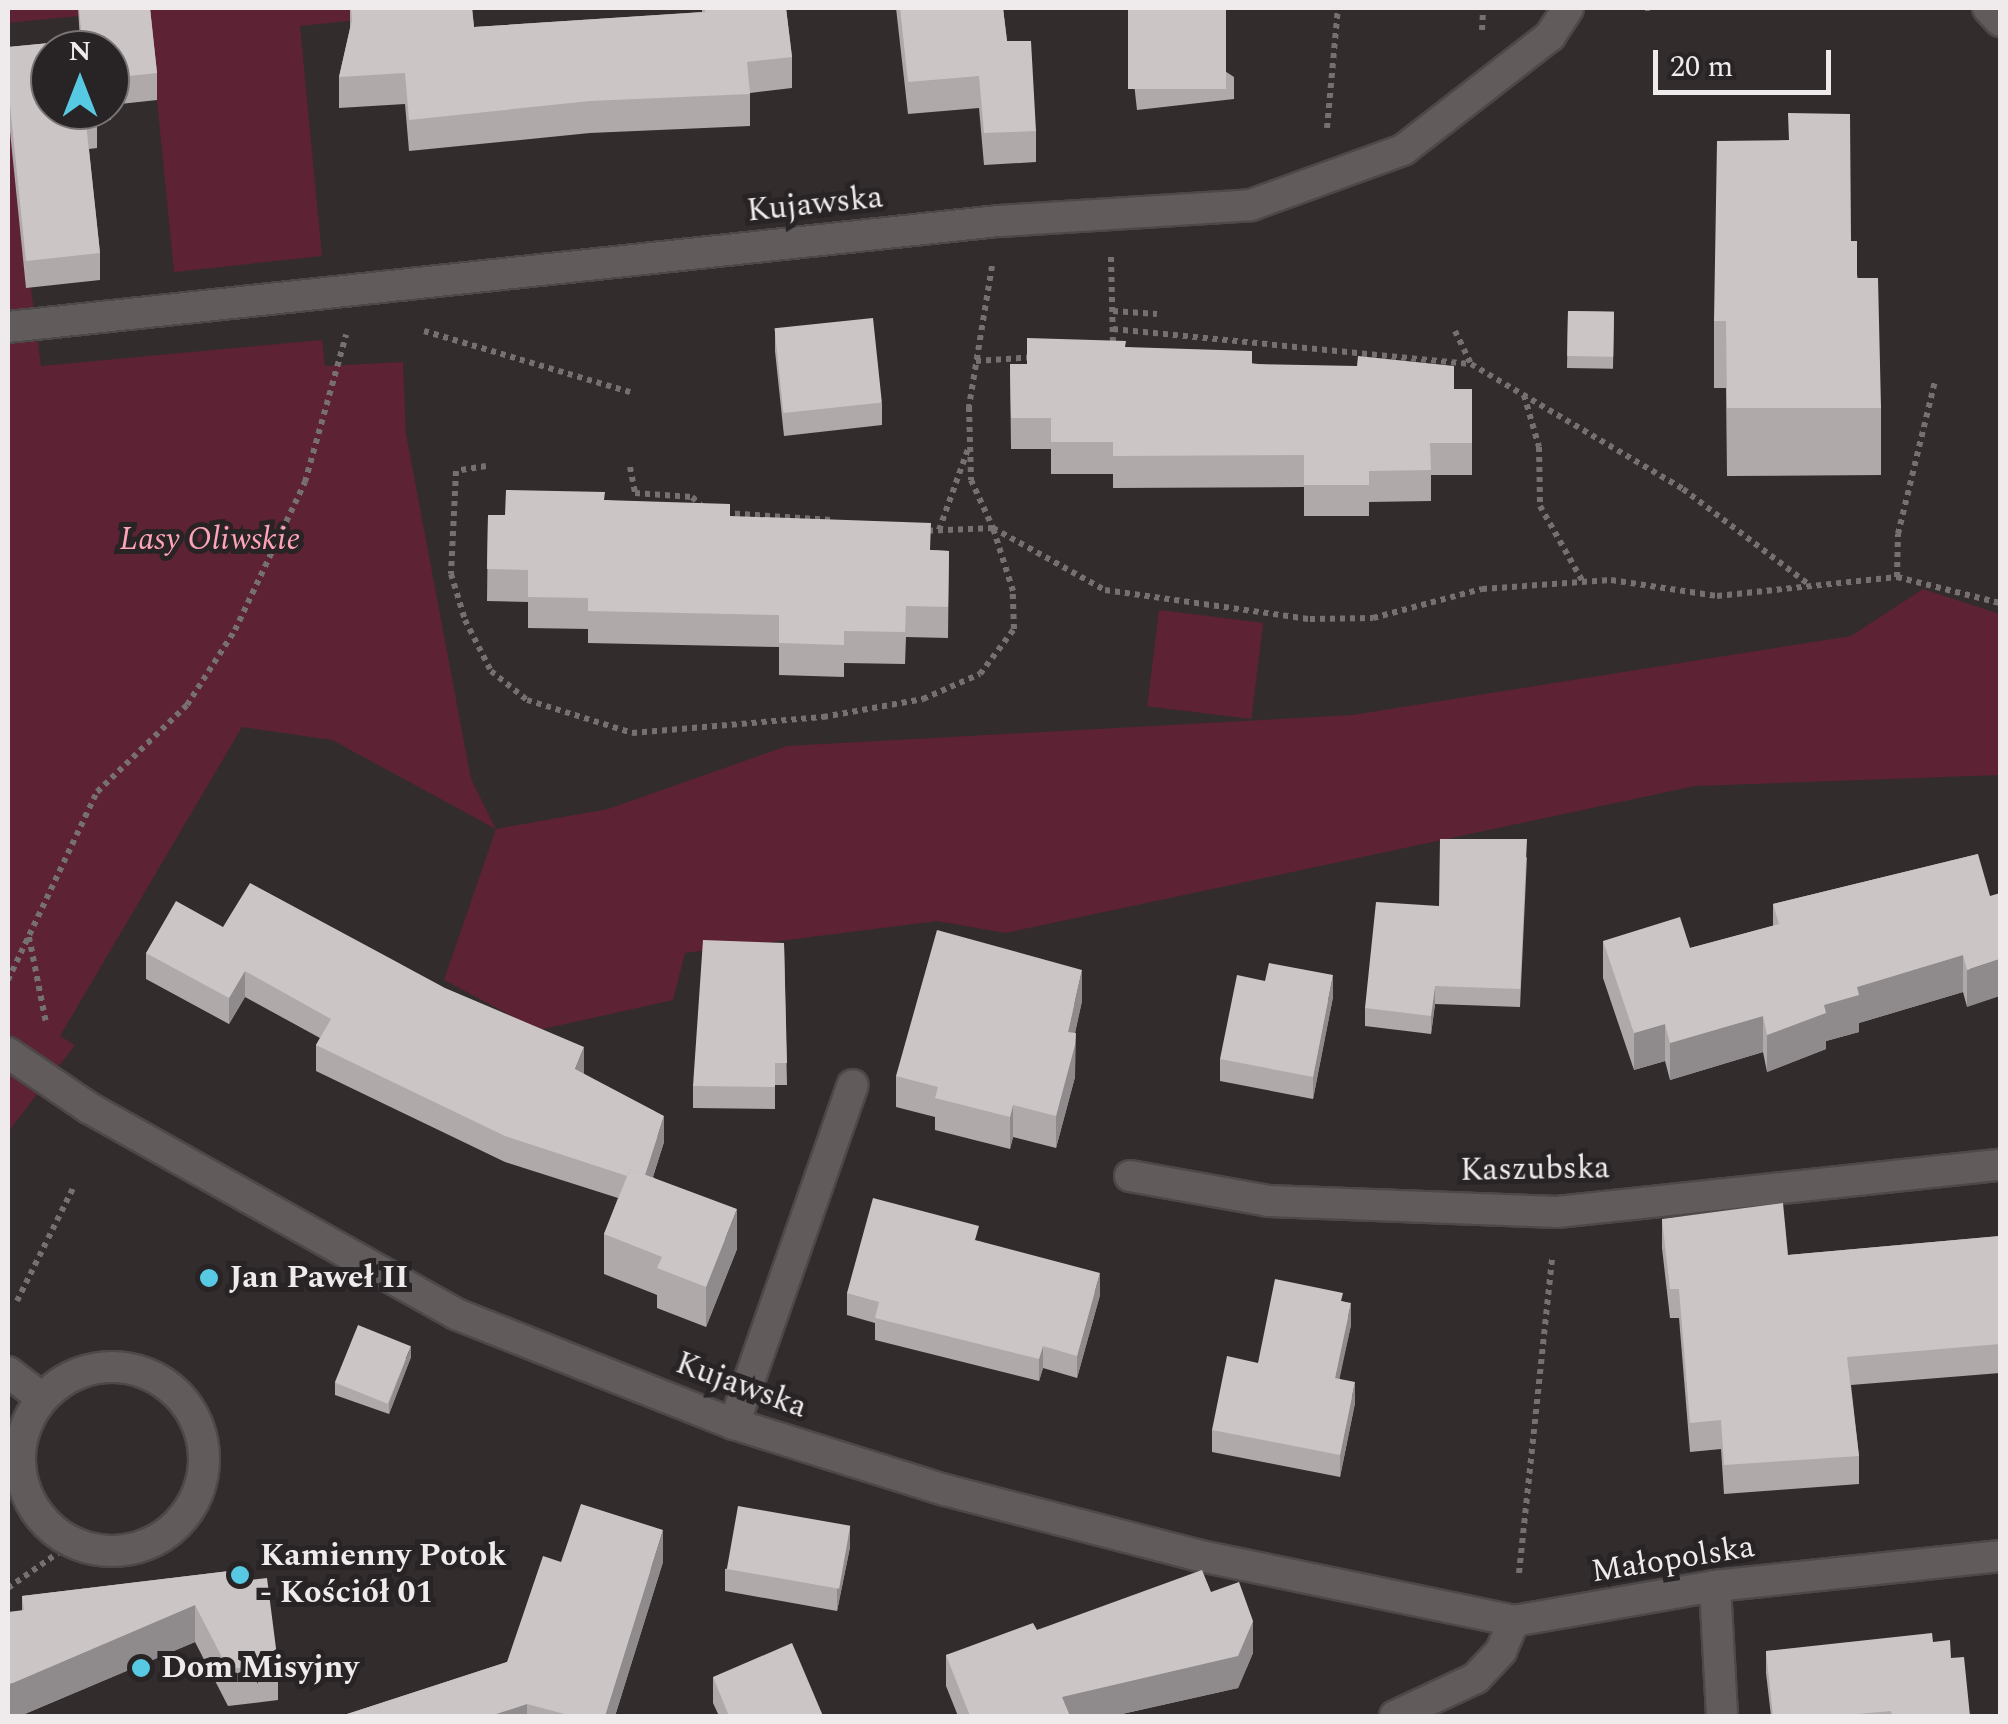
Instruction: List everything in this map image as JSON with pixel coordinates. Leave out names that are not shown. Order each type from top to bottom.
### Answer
[{"type":"street","name":"Kujawska","points":[[8,326],[352,294],[999,221],[1252,205],[1403,150],[1550,36],[1568,8]]},
{"type":"street","points":[[1988,8],[2000,21]]},
{"type":"street","name":"Kujawska","points":[[8,1053],[58,1088],[456,1314],[734,1424],[945,1490],[1196,1555],[1514,1621]]},
{"type":"street","points":[[734,1424],[853,1085]]},
{"type":"street","name":"Kaszubska","points":[[1130,1176],[1269,1201],[1557,1212],[2000,1166]]},
{"type":"street","points":[[96,1367],[128,1367],[158,1378],[182,1398],[206,1456],[201,1487],[186,1515],[164,1536],[134,1549],[72,1543],[48,1528],[21,1478],[19,1449],[42,1398],[96,1367]]},
{"type":"street","points":[[8,1372],[42,1398]]},
{"type":"street","name":"Małopolska","points":[[1514,1621],[1714,1586],[2000,1556]]},
{"type":"street","points":[[1714,1586],[1722,1716]]},
{"type":"street","points":[[1395,1716],[1476,1678],[1501,1651],[1514,1621]]},
{"type":"path","points":[[1325,142],[1338,8]]},
{"type":"path","points":[[1482,8],[1482,41]]},
{"type":"path","points":[[1645,8],[1654,8]]},
{"type":"path","points":[[1109,214],[1113,353]]},
{"type":"path","points":[[486,466],[456,471],[451,574],[464,620],[492,670],[527,700],[632,732],[840,714],[923,699],[980,674],[1001,654],[1014,629],[1013,591],[993,528],[970,480],[976,361],[999,221]]},
{"type":"path","points":[[8,980],[97,792],[187,705],[235,630],[304,482],[352,294],[460,346],[630,392]]},
{"type":"path","points":[[1113,310],[1157,314]]},
{"type":"path","points":[[1113,329],[1472,364],[1683,489],[1808,584]]},
{"type":"path","points":[[1456,331],[1472,364]]},
{"type":"path","points":[[976,361],[1054,356]]},
{"type":"path","points":[[1897,577],[1898,534],[1935,382]]},
{"type":"path","points":[[1524,394],[1538,447],[1540,506],[1583,582]]},
{"type":"path","points":[[939,530],[970,442]]},
{"type":"path","points":[[630,467],[635,492],[692,498],[709,512],[849,524]]},
{"type":"path","points":[[915,530],[993,528],[1105,590],[1310,620],[1373,618],[1482,589],[1583,582],[1717,596],[1897,577],[2000,603]]},
{"type":"path","points":[[29,936],[58,1088]]},
{"type":"path","points":[[17,1301],[73,1188]]},
{"type":"path","points":[[1514,1621],[1557,1212]]},
{"type":"path","points":[[8,1588],[72,1543]]},
{"type":"green space","points":[[8,8],[474,8],[300,26],[322,256],[174,272],[148,9],[8,23]]},
{"type":"green space","name":"Lasy Oliwskie","points":[[8,112],[41,366],[322,340],[325,366],[403,362],[406,434],[471,779],[496,829],[332,740],[242,727],[60,1036],[75,1045],[8,1132]]},
{"type":"green space","points":[[1923,589],[2000,614],[2000,775],[1695,786],[1006,933],[937,921],[685,953],[673,1000],[538,1030],[444,980],[496,829],[608,809],[787,746],[1352,715],[1851,636]]},
{"type":"green space","points":[[1159,610],[1263,623],[1251,719],[1147,706]]},
{"type":"building","points":[[79,8],[150,8],[157,73],[130,76],[130,30],[81,30]]},
{"type":"building","points":[[351,8],[472,8],[474,27],[705,12],[705,8],[786,8],[792,57],[747,62],[750,94],[590,101],[409,120],[405,73],[339,77],[352,20]]},
{"type":"building","points":[[900,8],[1003,8],[1007,41],[1031,41],[1036,131],[984,133],[979,76],[908,82]]},
{"type":"building","points":[[1128,8],[1226,8],[1226,89],[1128,89]]},
{"type":"building","points":[[30,45],[30,130],[87,130],[100,253],[26,261],[8,85],[8,47]]},
{"type":"building","points":[[1788,113],[1850,114],[1851,241],[1857,241],[1857,278],[1878,278],[1881,408],[1727,408],[1726,321],[1714,321],[1717,141],[1789,140]]},
{"type":"building","points":[[1568,311],[1614,312],[1613,357],[1567,356]]},
{"type":"building","points":[[873,318],[882,403],[783,413],[775,328]]},
{"type":"building","points":[[1027,338],[1126,341],[1125,347],[1252,351],[1252,364],[1357,366],[1358,356],[1454,366],[1454,389],[1472,389],[1472,443],[1430,443],[1431,470],[1369,471],[1369,485],[1304,485],[1304,455],[1113,456],[1113,442],[1051,442],[1051,418],[1011,418],[1010,364],[1027,364]]},
{"type":"building","points":[[506,490],[605,492],[604,500],[730,504],[730,516],[931,523],[930,550],[949,551],[948,607],[906,606],[905,632],[844,631],[844,645],[779,643],[779,615],[588,611],[588,598],[528,597],[528,570],[487,569],[488,515],[505,515]]},
{"type":"building","points":[[1440,839],[1527,839],[1520,989],[1435,986],[1431,1016],[1365,1008],[1376,902],[1439,906]]},
{"type":"building","points":[[1978,854],[1990,896],[2000,893],[2000,959],[1967,970],[1963,955],[1857,987],[1859,995],[1824,1005],[1826,1013],[1767,1035],[1763,1016],[1670,1043],[1665,1024],[1634,1033],[1603,941],[1680,917],[1690,948],[1779,924],[1773,904]]},
{"type":"building","points":[[250,883],[445,988],[584,1047],[575,1069],[664,1116],[645,1175],[630,1169],[627,1176],[505,1136],[316,1045],[331,1019],[245,971],[229,998],[146,953],[176,901],[223,927]]},
{"type":"building","points":[[937,930],[1082,970],[1068,1032],[1076,1033],[1075,1045],[1056,1116],[1013,1105],[1010,1117],[935,1098],[938,1087],[896,1076]]},
{"type":"building","points":[[703,940],[784,943],[787,1063],[775,1063],[775,1087],[693,1086]]},
{"type":"building","points":[[1269,963],[1333,975],[1313,1077],[1220,1059],[1237,975],[1265,981]]},
{"type":"building","points":[[630,1169],[737,1209],[706,1287],[657,1268],[662,1257],[604,1234]]},
{"type":"building","points":[[873,1198],[979,1226],[975,1240],[1100,1273],[1077,1356],[1043,1346],[1039,1359],[875,1318],[879,1302],[847,1293]]},
{"type":"building","points":[[1783,1203],[1788,1255],[2000,1236],[2000,1344],[1847,1357],[1859,1456],[1724,1465],[1721,1420],[1690,1423],[1679,1289],[1670,1289],[1662,1219]]},
{"type":"building","points":[[1275,1279],[1343,1293],[1341,1301],[1351,1303],[1335,1378],[1355,1382],[1340,1455],[1212,1430],[1227,1356],[1258,1363]]},
{"type":"building","points":[[358,1325],[411,1346],[388,1404],[335,1382]]},
{"type":"building","points":[[581,1504],[663,1530],[605,1716],[572,1716],[527,1704],[490,1716],[341,1716],[507,1662],[543,1556],[561,1562]]},
{"type":"building","points":[[738,1506],[850,1526],[839,1589],[727,1569]]},
{"type":"building","points":[[246,1569],[249,1580],[267,1578],[278,1664],[228,1669],[195,1605],[8,1685],[8,1612],[24,1610],[22,1596]]},
{"type":"building","points":[[1202,1570],[1211,1592],[1239,1582],[1253,1621],[1238,1656],[1062,1697],[1070,1716],[970,1716],[946,1655],[1033,1623],[1037,1630]]},
{"type":"building","points":[[1932,1633],[1933,1642],[1950,1640],[1951,1658],[1964,1657],[1970,1716],[1892,1716],[1891,1711],[1773,1716],[1766,1651]]},
{"type":"building","points":[[792,1643],[823,1716],[729,1716],[713,1677]]},
{"type":"place","name":"Jan Paweł II","points":[[209,1278]]},
{"type":"place","name":"Kamienny Potok - Kościół 01","points":[[240,1575]]},
{"type":"place","name":"Dom Misyjny","points":[[141,1668]]}]
